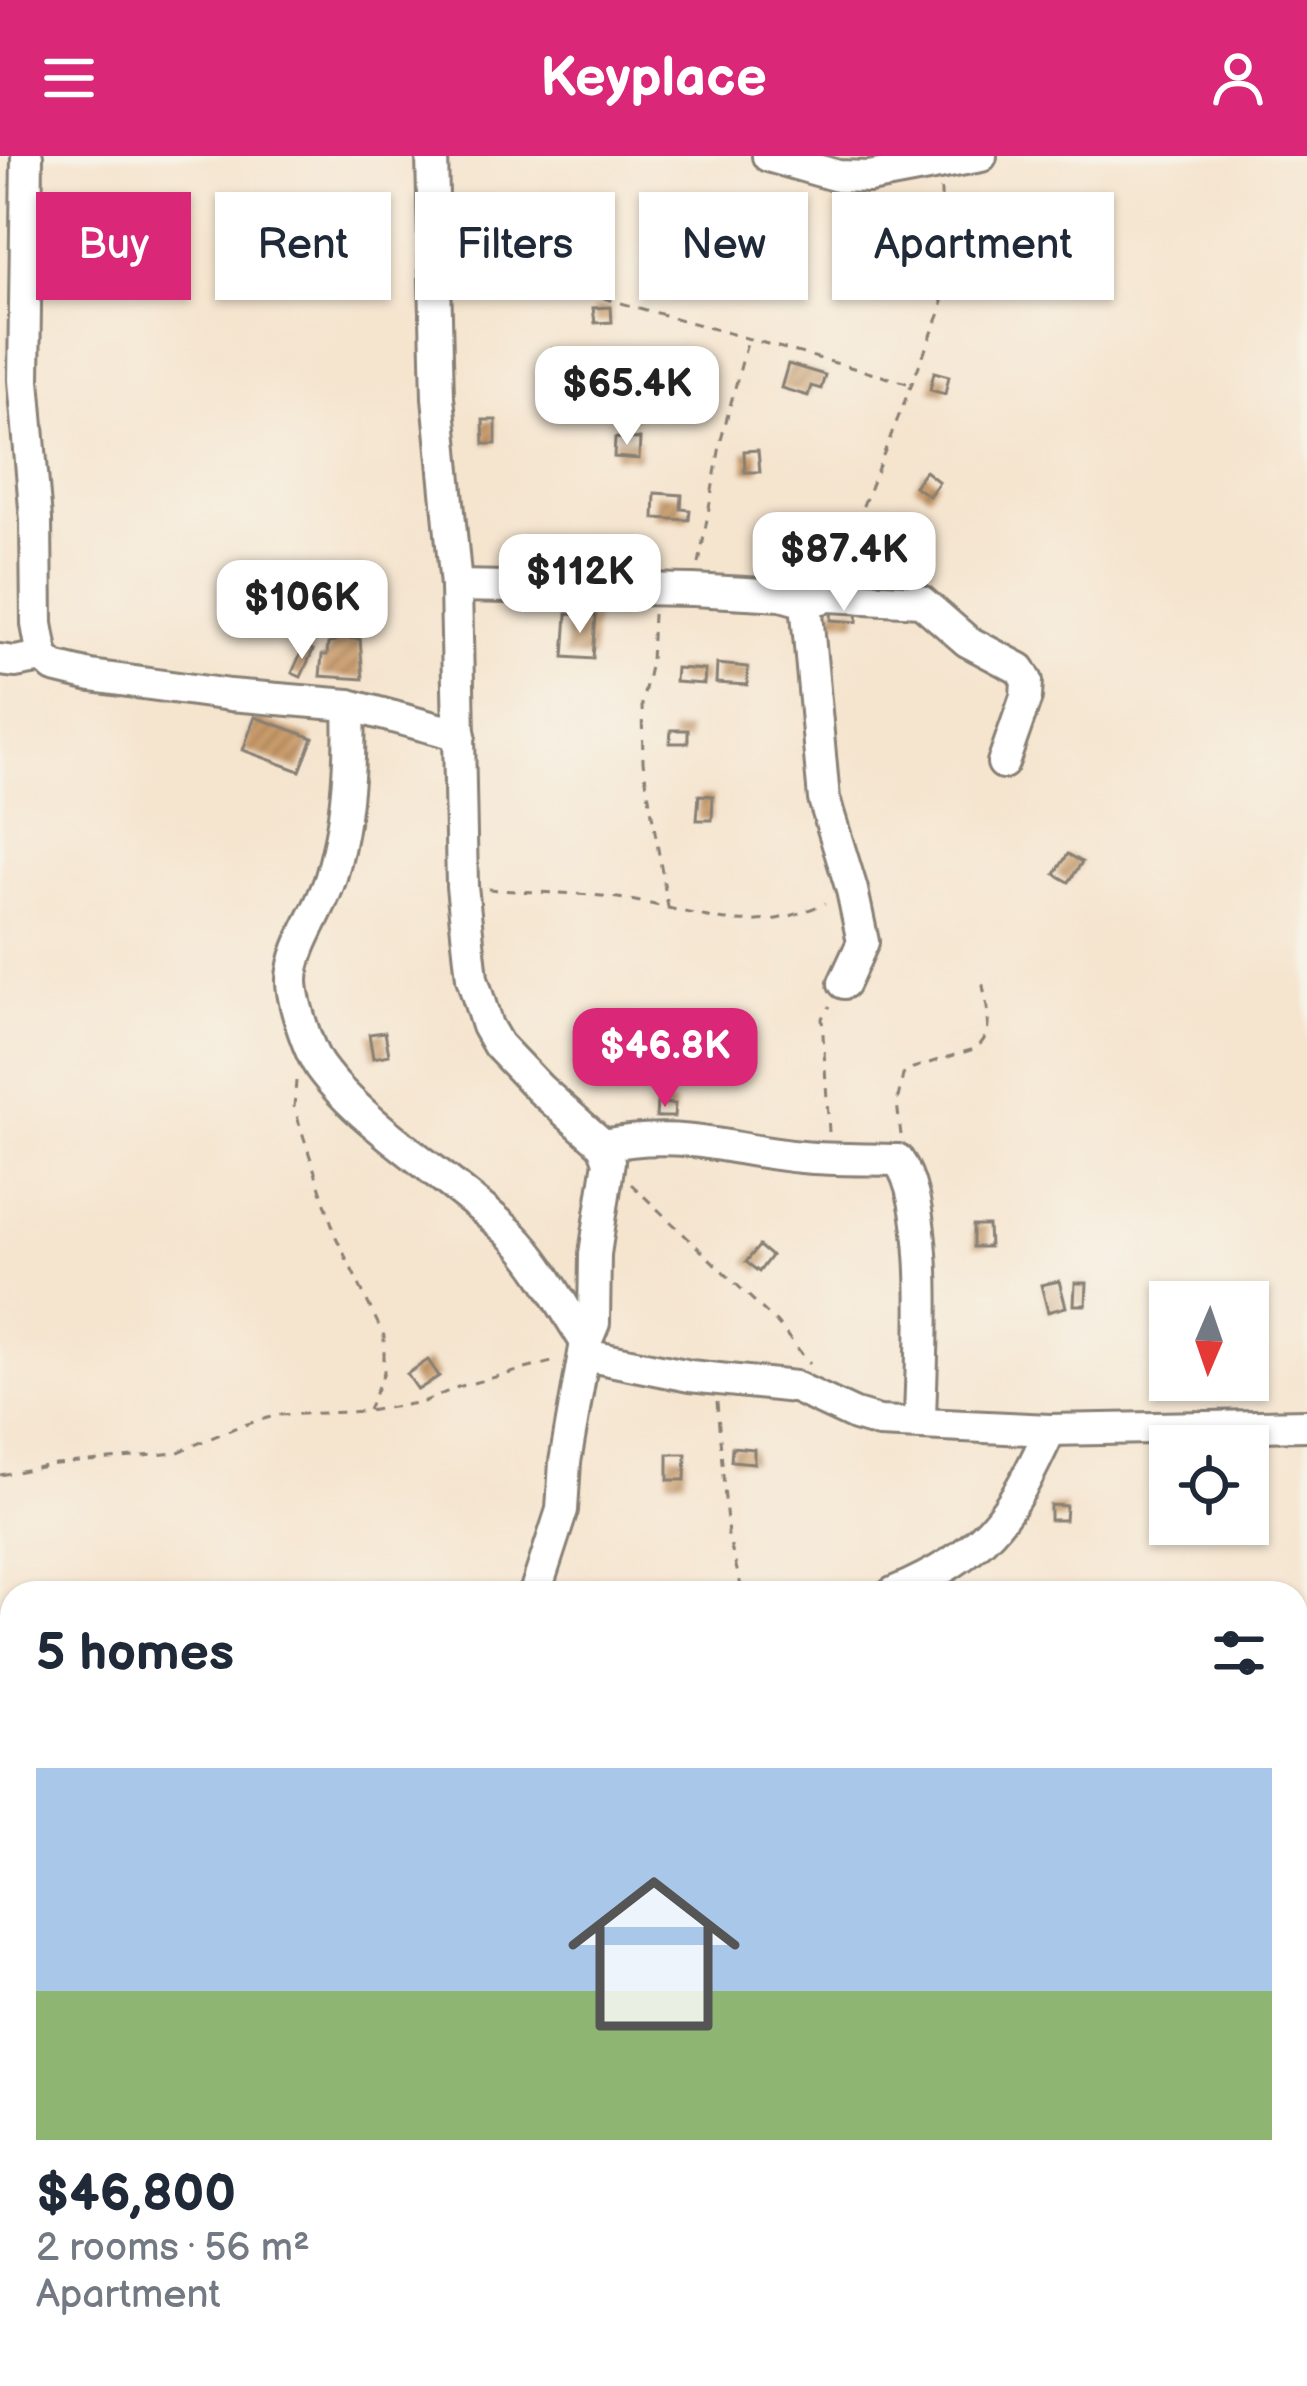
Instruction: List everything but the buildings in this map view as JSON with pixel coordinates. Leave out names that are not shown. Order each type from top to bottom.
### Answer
[{"type":"street","points":[[27,156],[24,380],[43,657],[54,667],[91,676],[349,705],[460,735]]},
{"type":"street","points":[[432,156],[433,192]]},
{"type":"street","points":[[768,156],[838,176],[902,173],[981,156]]},
{"type":"street","points":[[437,300],[438,398],[456,586],[462,886],[472,978],[498,1045],[606,1153]]},
{"type":"street","points":[[456,586],[653,588],[921,602],[967,641],[1020,669],[1027,680],[1026,697],[1003,763]]},
{"type":"street","points":[[818,599],[824,799],[863,942],[844,983]]},
{"type":"street","points":[[0,660],[43,657]]},
{"type":"street","points":[[349,705],[350,743],[339,844],[330,882],[295,962],[296,1006],[318,1064],[360,1108],[518,1241],[585,1348],[710,1378],[795,1387],[880,1422],[1050,1430],[1307,1425]]},
{"type":"street","points":[[606,1153],[636,1138],[690,1137],[803,1157],[898,1160],[907,1172],[914,1205],[923,1292],[920,1421]]},
{"type":"street","points":[[540,1581],[562,1510],[565,1462],[585,1348],[594,1323],[595,1254],[606,1153]]},
{"type":"street","points":[[918,1581],[953,1564],[987,1538],[1016,1499],[1050,1430]]},
{"type":"path","points":[[818,599],[845,548],[942,308],[939,164]]},
{"type":"path","points":[[610,300],[914,386]]},
{"type":"path","points":[[693,590],[721,440],[748,339]]},
{"type":"path","points":[[653,588],[651,662],[642,703],[644,762],[668,908]]},
{"type":"path","points":[[462,886],[615,897],[730,924],[799,915],[852,890]]},
{"type":"path","points":[[898,1160],[902,1124],[897,1103],[904,1075],[983,1044],[988,1034],[982,979]]},
{"type":"path","points":[[830,1157],[822,1018],[844,983]]},
{"type":"path","points":[[312,1048],[292,1089],[293,1107],[336,1237],[384,1336],[384,1372],[368,1412]]},
{"type":"path","points":[[606,1153],[776,1322],[812,1366]]},
{"type":"path","points":[[0,1475],[56,1464],[176,1453],[237,1426],[278,1415],[368,1412],[424,1402],[585,1348]]},
{"type":"path","points":[[710,1378],[717,1401],[728,1536],[740,1581]]}]
